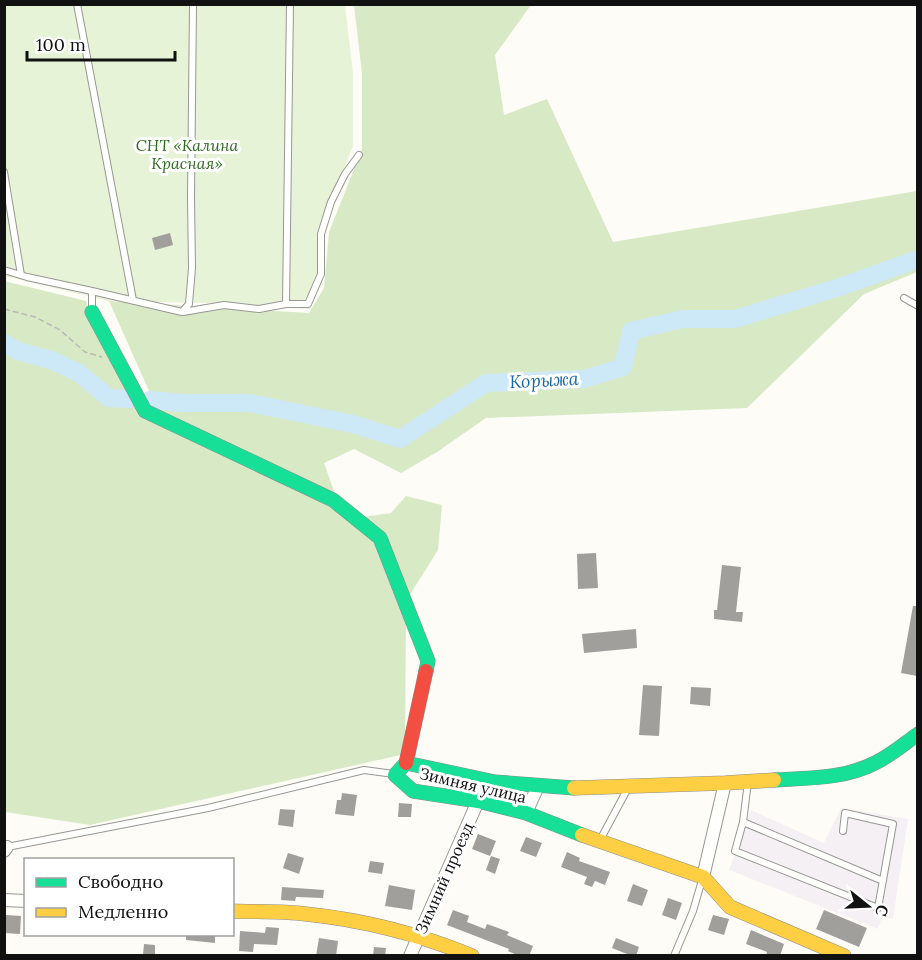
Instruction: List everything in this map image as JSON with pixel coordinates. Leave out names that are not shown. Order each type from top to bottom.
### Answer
[{"type":"street","points":[[93,312],[145,411],[333,500],[380,538],[428,661],[406,763],[395,775]]},
{"type":"street","points":[[406,763],[495,782],[569,788],[748,782],[834,776],[852,772],[876,763],[918,734]]},
{"type":"street","name":"Зимняя улица","points":[[395,775],[413,791],[478,801],[526,813],[598,842],[703,877],[730,907],[844,956]]},
{"type":"street","points":[[703,877],[725,783]]},
{"type":"street","points":[[526,813],[538,786]]},
{"type":"street","name":"Зимний проезд","points":[[410,956],[478,801]]},
{"type":"street","points":[[4,900],[24,901]]},
{"type":"street","points":[[234,911],[314,915],[388,927],[448,945],[472,956]]},
{"type":"lane","points":[[77,4],[133,300]]},
{"type":"lane","points":[[182,312],[189,304],[192,268],[193,4]]},
{"type":"lane","points":[[286,304],[290,4]]},
{"type":"lane","points":[[4,270],[182,312],[224,305],[259,309],[286,304],[308,304],[321,274],[321,234],[331,202],[345,174],[358,155]]},
{"type":"lane","points":[[4,172],[21,275]]},
{"type":"lane","points":[[92,291],[93,312]]},
{"type":"lane","points":[[904,298],[918,306]]},
{"type":"lane","name":"Зимняя улица","points":[[6,849],[208,808],[364,770],[395,775]]},
{"type":"lane","points":[[748,782],[735,851],[878,908],[893,824],[845,813],[843,831]]},
{"type":"lane","points":[[598,842],[629,787]]},
{"type":"lane","points":[[742,822],[883,881]]},
{"type":"lane","points":[[674,956],[693,911],[703,877]]},
{"type":"path","points":[[4,309],[35,317],[60,330],[85,352],[120,363]]},
{"type":"shaded area","points":[[841,808],[908,819],[893,919],[882,917],[878,929],[729,870],[751,810],[824,843]]},
{"type":"green space","name":"СНТ «Калина Красная»","points":[[5,5],[345,5],[353,73],[353,146],[318,235],[321,284],[310,309],[210,303],[109,301],[5,276]]},
{"type":"green space","points":[[354,5],[531,5],[495,55],[504,115],[547,99],[613,242],[917,191],[917,272],[864,294],[747,408],[486,418],[437,452],[401,473],[354,449],[324,463],[335,494],[157,409],[109,301],[309,313],[324,288],[329,232],[362,149],[362,74]]},
{"type":"green space","points":[[4,281],[86,301],[93,330],[143,416],[362,517],[391,513],[406,496],[442,505],[438,550],[406,601],[405,754],[90,825],[5,812]]},
{"type":"building","points":[[170,233],[173,245],[155,250],[152,238]]},
{"type":"building","points":[[596,553],[598,588],[578,589],[577,554]]},
{"type":"building","points":[[722,565],[741,567],[736,612],[743,612],[742,622],[714,619]]},
{"type":"building","points":[[913,606],[918,606],[917,676],[901,673]]},
{"type":"building","points":[[636,629],[637,648],[584,653],[582,634]]},
{"type":"building","points":[[643,685],[662,686],[659,736],[639,735]]},
{"type":"building","points":[[691,687],[711,688],[710,706],[690,704]]},
{"type":"building","points":[[342,793],[357,795],[354,816],[335,814],[337,800],[341,800]]},
{"type":"building","points":[[399,803],[412,804],[411,817],[398,817]]},
{"type":"building","points":[[280,809],[295,810],[293,827],[278,825]]},
{"type":"building","points":[[478,834],[496,841],[490,856],[472,849]]},
{"type":"building","points":[[526,837],[542,843],[536,857],[520,851]]},
{"type":"building","points":[[567,852],[580,858],[579,861],[610,872],[605,885],[595,881],[592,887],[584,884],[587,877],[561,867]]},
{"type":"building","points":[[288,853],[304,858],[299,874],[283,868]]},
{"type":"building","points":[[491,856],[500,859],[495,874],[486,870]]},
{"type":"building","points":[[370,861],[384,863],[382,874],[368,872]]},
{"type":"building","points":[[633,884],[648,890],[642,906],[627,901]]},
{"type":"building","points":[[389,885],[415,890],[412,910],[385,906]]},
{"type":"building","points":[[282,887],[324,890],[323,898],[296,897],[295,901],[281,900]]},
{"type":"building","points":[[668,898],[682,903],[676,920],[662,915]]},
{"type":"building","points":[[453,910],[469,916],[467,922],[485,929],[487,924],[509,932],[507,935],[533,946],[529,956],[519,956],[508,951],[509,949],[447,925]]},
{"type":"building","points":[[824,910],[867,928],[859,947],[816,929]]},
{"type":"building","points":[[6,915],[21,916],[20,934],[5,933]]},
{"type":"building","points":[[713,915],[729,919],[724,935],[708,930]]},
{"type":"building","points":[[266,927],[279,928],[277,945],[254,944],[253,952],[239,951],[240,931],[265,933]]},
{"type":"building","points":[[751,930],[784,944],[780,956],[766,956],[767,952],[746,944]]},
{"type":"building","points":[[186,936],[215,936],[215,943],[186,940]]},
{"type":"building","points":[[319,938],[338,941],[336,956],[316,956]]},
{"type":"building","points":[[616,938],[639,947],[636,956],[612,948]]},
{"type":"building","points":[[144,944],[155,945],[155,956],[143,955]]},
{"type":"building","points":[[374,947],[386,948],[385,956],[373,956]]},
{"type":"waterway","name":"Корыжа","points":[[150,400],[182,403],[250,403],[353,424],[400,439],[486,383],[584,379],[623,367],[631,331],[683,319],[735,319],[840,287],[918,259]]},
{"type":"waterway","name":"Корыжа","points":[[4,343],[18,351],[51,360],[79,373],[109,398],[130,399]]},
{"type":"traffic: fast","points":[[92,312],[145,411],[333,500],[380,538],[428,661],[426,671]]},
{"type":"traffic: fast","points":[[774,780],[826,777],[851,772],[886,757],[918,734]]},
{"type":"traffic: fast","points":[[574,788],[495,782],[406,763],[395,775],[413,791],[478,801],[526,813],[582,835]]},
{"type":"traffic: slow","points":[[574,788],[774,780]]},
{"type":"traffic: slow","points":[[582,835],[703,877],[730,907],[844,956]]},
{"type":"traffic: slow","points":[[234,911],[297,913],[349,920],[411,935],[472,956]]},
{"type":"traffic: jam","points":[[406,763],[426,671]]}]
